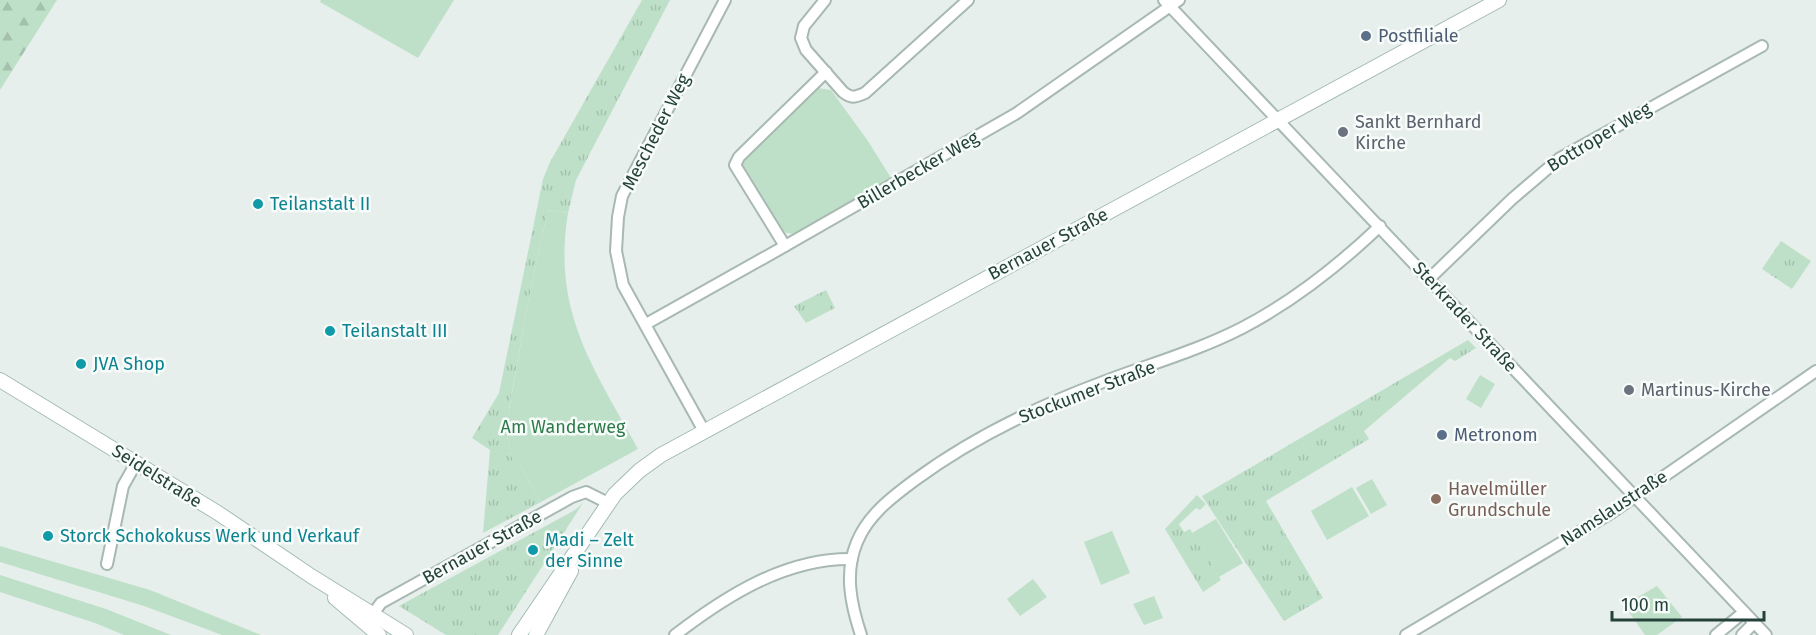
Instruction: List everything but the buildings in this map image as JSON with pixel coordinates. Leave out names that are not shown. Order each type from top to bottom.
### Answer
[{"type":"main road","name":"Bernauer Straße","points":[[519,635],[606,505],[639,471],[661,455],[1499,0]]},
{"type":"main road","name":"Seidelstraße","points":[[0,380],[218,513],[370,619],[406,635]]},
{"type":"main road","name":"Bernauer Straße","points":[[536,635],[606,505]]},
{"type":"main road","name":"Seidelstraße","points":[[370,619],[379,635]]},
{"type":"street","name":"Mescheder Weg","points":[[704,431],[623,285],[616,251],[622,196],[725,0]]},
{"type":"street","points":[[825,0],[804,26],[801,38],[807,50],[850,98],[865,93],[969,0]]},
{"type":"street","name":"Billerbecker Weg","points":[[646,324],[1017,113],[1171,2]]},
{"type":"street","name":"Sterkrader Straße","points":[[1171,2],[1278,120],[1766,635]]},
{"type":"street","name":"Bottroper Weg","points":[[1429,279],[1513,198],[1560,158],[1762,46]]},
{"type":"street","points":[[785,246],[735,165],[739,157],[826,72]]},
{"type":"street","name":"Stockumer Straße","points":[[861,635],[852,607],[850,580],[852,559],[857,542],[880,508],[920,476],[972,442],[1063,397],[1191,352],[1242,328],[1296,296],[1328,273],[1380,226]]},
{"type":"street","name":"Namslaustraße","points":[[1406,635],[1602,518],[1816,371]]},
{"type":"street","points":[[107,564],[123,486],[136,463]]},
{"type":"street","name":"Bernauer Straße","points":[[370,619],[381,603],[572,497],[586,492],[606,505]]},
{"type":"street","points":[[675,635],[723,601],[783,571],[816,561],[852,559]]},
{"type":"street","points":[[1716,635],[1744,612]]},
{"type":"street","points":[[1742,635],[1754,623]]},
{"type":"green space","points":[[0,0],[57,0],[0,90]]},
{"type":"green space","points":[[321,0],[454,0],[418,58],[320,2]]},
{"type":"green space","points":[[642,0],[670,0],[576,180],[568,213],[548,210],[528,302],[509,409],[507,435],[511,456],[515,462],[518,462],[541,502],[483,533],[490,450],[472,438],[499,393],[543,179],[550,162]]},
{"type":"green space","points":[[817,88],[831,90],[868,141],[891,178],[793,234],[783,232],[745,174],[743,164],[748,155]]},
{"type":"green space","name":"Am Wanderweg","points":[[548,210],[568,213],[565,248],[566,280],[571,310],[592,364],[638,449],[541,502],[518,462],[515,462],[511,456],[507,435],[508,416],[528,302]]},
{"type":"green space","points":[[1781,241],[1811,261],[1792,289],[1762,269]]},
{"type":"green space","points":[[826,290],[835,308],[806,323],[794,306]]},
{"type":"green space","points":[[1468,340],[1476,348],[1455,361],[1450,358],[1364,431],[1369,439],[1266,501],[1323,598],[1284,621],[1202,496]]},
{"type":"green space","points":[[1480,375],[1495,384],[1481,408],[1466,399]]},
{"type":"green space","points":[[1372,479],[1387,505],[1371,514],[1356,488]]},
{"type":"green space","points":[[1352,487],[1369,516],[1327,540],[1311,511]]},
{"type":"green space","points":[[1197,495],[1206,504],[1200,510],[1196,508],[1179,524],[1184,532],[1190,529],[1221,580],[1203,592],[1165,529]]},
{"type":"green space","points":[[583,503],[498,635],[446,635],[399,606],[575,510]]},
{"type":"green space","points":[[1216,519],[1243,563],[1219,577],[1192,533]]},
{"type":"green space","points":[[1112,531],[1130,573],[1101,585],[1084,542]]},
{"type":"green space","points":[[0,546],[150,590],[261,635],[222,635],[144,606],[0,562]]},
{"type":"green space","points":[[0,575],[106,609],[171,635],[124,635],[95,623],[0,592]]},
{"type":"green space","points":[[1033,579],[1047,597],[1020,616],[1007,599]]},
{"type":"green space","points":[[1657,586],[1682,617],[1657,635],[1645,635],[1624,605]]},
{"type":"green space","points":[[1154,596],[1163,618],[1144,625],[1133,604]]},
{"type":"place","name":"Postfiliale","points":[[1366,36]]},
{"type":"place","name":"Sankt Bernhard Kirche","points":[[1343,132]]},
{"type":"place","name":"Teilanstalt II","points":[[258,204]]},
{"type":"place","name":"Teilanstalt III","points":[[330,331]]},
{"type":"place","name":"JVA Shop","points":[[81,364]]},
{"type":"place","name":"Martinus-Kirche","points":[[1629,390]]},
{"type":"place","name":"Metronom","points":[[1442,435]]},
{"type":"place","name":"Havelmüller Grundschule","points":[[1436,499]]},
{"type":"place","name":"Storck Schokokuss Werk und Verkauf","points":[[48,536]]},
{"type":"place","name":"Madi – Zelt der Sinne","points":[[533,550]]}]
